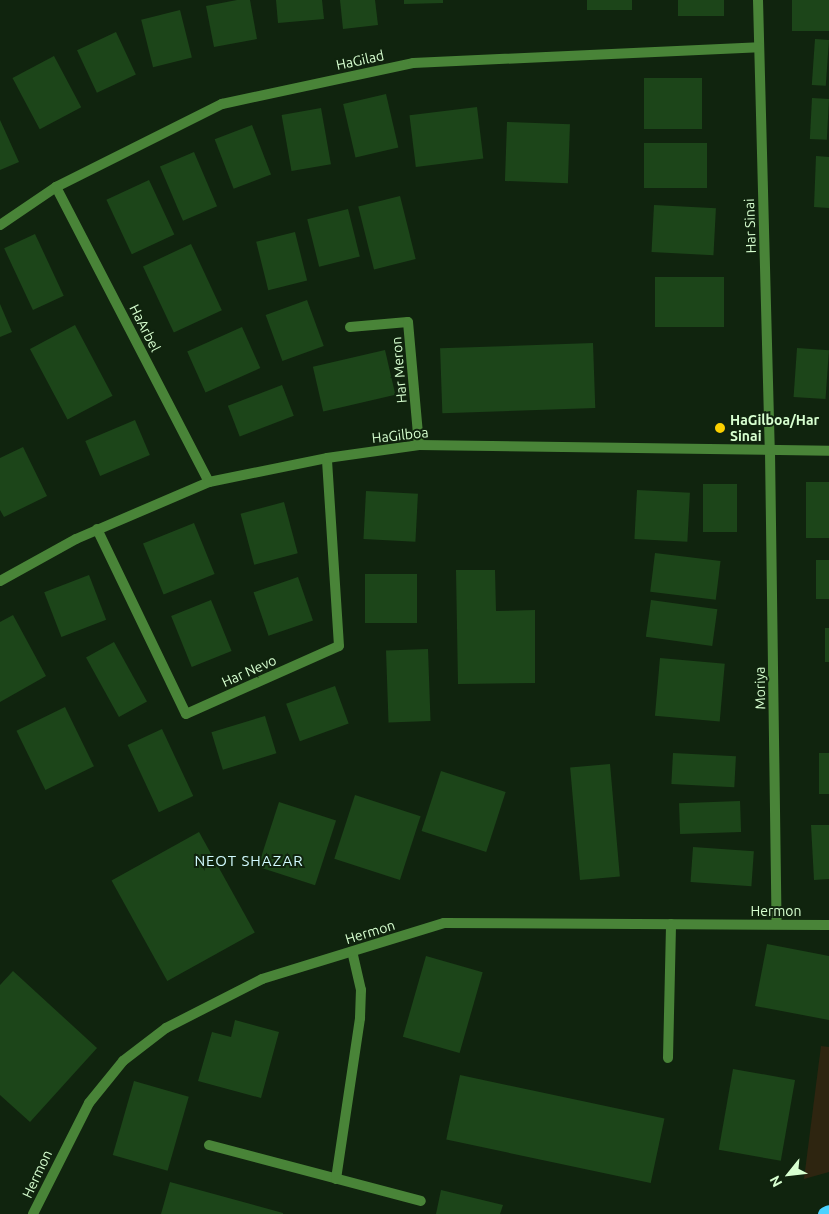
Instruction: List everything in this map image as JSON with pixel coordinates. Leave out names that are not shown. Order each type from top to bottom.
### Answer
[{"type":"highway","points":[[825,1214],[829,1212]]},
{"type":"street","name":"Har Sinai","points":[[758,0],[770,452]]},
{"type":"street","name":"HaGilad","points":[[0,225],[56,187],[222,104],[413,63],[759,48]]},
{"type":"street","name":"HaArbel","points":[[56,187],[209,482]]},
{"type":"street","name":"Har Meron","points":[[350,327],[408,322],[419,445]]},
{"type":"street","name":"HaGilboa","points":[[0,582],[97,530],[209,482],[327,458],[419,445],[770,452],[829,451]]},
{"type":"street","name":"Moriya","points":[[770,452],[777,924]]},
{"type":"street","name":"Har Nevo","points":[[97,530],[186,714],[339,646],[327,458]]},
{"type":"street","name":"Hermon","points":[[33,1214],[89,1103],[123,1061],[166,1028],[218,999],[262,979],[444,923],[829,925]]},
{"type":"street","points":[[668,1058],[670,924]]},
{"type":"street","points":[[336,1179],[360,1018],[361,990],[352,952]]},
{"type":"street","points":[[209,1145],[420,1201]]},
{"type":"shaded area","points":[[821,1046],[829,1047],[829,1172],[804,1179]]},
{"type":"building","points":[[237,0],[250,0],[257,39],[214,47],[206,6]]},
{"type":"building","points":[[276,0],[322,0],[324,19],[278,23]]},
{"type":"building","points":[[340,0],[375,0],[378,25],[343,29]]},
{"type":"building","points":[[404,0],[443,0],[443,3],[404,4]]},
{"type":"building","points":[[587,0],[632,0],[632,10],[587,10]]},
{"type":"building","points":[[678,0],[724,0],[724,16],[678,16]]},
{"type":"building","points":[[792,0],[829,0],[829,31],[792,31]]},
{"type":"building","points":[[180,10],[192,58],[153,67],[141,20]]},
{"type":"building","points":[[116,32],[136,75],[97,93],[77,50]]},
{"type":"building","points":[[815,39],[829,40],[826,86],[812,85]]},
{"type":"building","points":[[54,56],[81,107],[40,129],[13,78]]},
{"type":"building","points":[[644,78],[702,78],[702,129],[644,129]]},
{"type":"building","points":[[386,94],[398,148],[356,157],[343,104]]},
{"type":"building","points":[[812,98],[829,99],[827,140],[810,139]]},
{"type":"building","points":[[477,107],[483,159],[416,167],[410,115]]},
{"type":"building","points":[[321,108],[331,164],[292,171],[282,115]]},
{"type":"building","points":[[0,120],[19,162],[0,170]]},
{"type":"building","points":[[507,122],[570,124],[568,183],[505,181]]},
{"type":"building","points":[[252,125],[271,174],[234,189],[215,139]]},
{"type":"building","points":[[644,143],[707,143],[707,188],[644,188]]},
{"type":"building","points":[[194,152],[217,206],[183,221],[160,166]]},
{"type":"building","points":[[816,156],[829,157],[829,208],[814,207]]},
{"type":"building","points":[[149,180],[174,234],[132,254],[106,200]]},
{"type":"building","points":[[400,196],[416,259],[374,269],[358,206]]},
{"type":"building","points":[[654,205],[716,208],[713,255],[652,252]]},
{"type":"building","points":[[348,209],[360,257],[319,267],[307,219]]},
{"type":"building","points":[[295,232],[307,281],[268,290],[256,242]]},
{"type":"building","points":[[35,234],[64,296],[33,310],[4,248]]},
{"type":"building","points":[[191,244],[222,310],[174,333],[143,266]]},
{"type":"building","points":[[655,277],[724,277],[724,327],[655,327]]},
{"type":"building","points":[[307,300],[324,346],[282,361],[266,315]]},
{"type":"building","points":[[0,304],[12,332],[0,337]]},
{"type":"building","points":[[75,325],[113,396],[68,420],[30,349]]},
{"type":"building","points":[[242,327],[260,368],[205,393],[187,351]]},
{"type":"building","points":[[593,343],[595,408],[442,413],[440,348]]},
{"type":"building","points":[[797,348],[829,350],[826,399],[794,397]]},
{"type":"building","points":[[385,350],[395,395],[323,411],[313,367]]},
{"type":"building","points":[[282,385],[294,416],[240,437],[228,406]]},
{"type":"building","points":[[135,420],[150,455],[100,476],[85,441]]},
{"type":"building","points":[[23,447],[47,496],[4,517],[0,510],[0,458]]},
{"type":"building","points":[[806,482],[829,482],[829,538],[806,538]]},
{"type":"building","points":[[703,484],[737,484],[737,532],[703,532]]},
{"type":"building","points":[[637,490],[690,493],[687,542],[634,539]]},
{"type":"building","points":[[366,491],[418,494],[415,542],[363,539]]},
{"type":"building","points":[[284,502],[298,553],[254,565],[241,514]]},
{"type":"building","points":[[194,523],[215,574],[164,595],[143,544]]},
{"type":"building","points":[[655,553],[721,561],[716,600],[650,592]]},
{"type":"building","points":[[816,560],[829,560],[829,599],[816,599]]},
{"type":"building","points":[[456,570],[495,570],[496,611],[535,610],[535,683],[458,684]]},
{"type":"building","points":[[365,574],[417,574],[417,623],[365,623]]},
{"type":"building","points":[[89,575],[106,620],[61,637],[44,592]]},
{"type":"building","points":[[298,577],[313,620],[269,636],[254,592]]},
{"type":"building","points":[[211,600],[232,651],[192,667],[171,616]]},
{"type":"building","points":[[651,600],[717,609],[712,646],[646,637]]},
{"type":"building","points":[[13,615],[46,676],[0,702],[0,622]]},
{"type":"building","points":[[825,628],[829,628],[829,662],[825,662]]},
{"type":"building","points":[[114,642],[147,701],[119,717],[86,658]]},
{"type":"building","points":[[428,649],[431,721],[389,722],[386,650]]},
{"type":"building","points":[[660,658],[725,664],[720,721],[655,716]]},
{"type":"building","points":[[335,686],[349,724],[300,741],[286,704]]},
{"type":"building","points":[[65,707],[94,766],[45,790],[16,731]]},
{"type":"building","points":[[265,716],[276,753],[223,770],[211,732]]},
{"type":"building","points":[[162,729],[193,796],[159,812],[128,745]]},
{"type":"building","points":[[673,753],[736,756],[734,787],[671,784]]},
{"type":"building","points":[[819,753],[829,753],[829,794],[819,794]]},
{"type":"building","points":[[610,764],[620,877],[580,880],[570,767]]},
{"type":"building","points":[[441,771],[506,792],[486,852],[422,831]]},
{"type":"building","points":[[355,795],[421,816],[400,880],[334,859]]},
{"type":"building","points":[[740,801],[741,832],[680,834],[679,803]]},
{"type":"building","points":[[279,802],[336,821],[315,885],[258,867]]},
{"type":"building","points":[[811,825],[829,825],[829,879],[814,880]]},
{"type":"building","points":[[199,832],[255,933],[167,981],[112,880]]},
{"type":"building","points":[[693,847],[754,851],[751,886],[691,882]]},
{"type":"building","points":[[767,944],[829,956],[829,1020],[755,1006]]},
{"type":"building","points":[[426,956],[483,972],[460,1053],[403,1037]]},
{"type":"building","points":[[13,971],[97,1048],[30,1122],[0,1095],[0,985]]},
{"type":"building","points":[[235,1020],[279,1032],[261,1098],[198,1081],[212,1032],[231,1037]]},
{"type":"building","points":[[733,1069],[795,1080],[781,1161],[719,1150]]},
{"type":"building","points":[[460,1075],[664,1118],[651,1183],[446,1140]]},
{"type":"building","points":[[134,1081],[189,1097],[168,1171],[113,1155]]},
{"type":"building","points":[[170,1182],[283,1213],[283,1214],[161,1214]]},
{"type":"building","points":[[441,1190],[503,1205],[500,1214],[436,1214]]},
{"type":"place","name":"HaGilboa/Har Sinai","points":[[720,428]]},
{"type":"district","name":"NEOT SHAZAR","points":[[249,861]]}]
